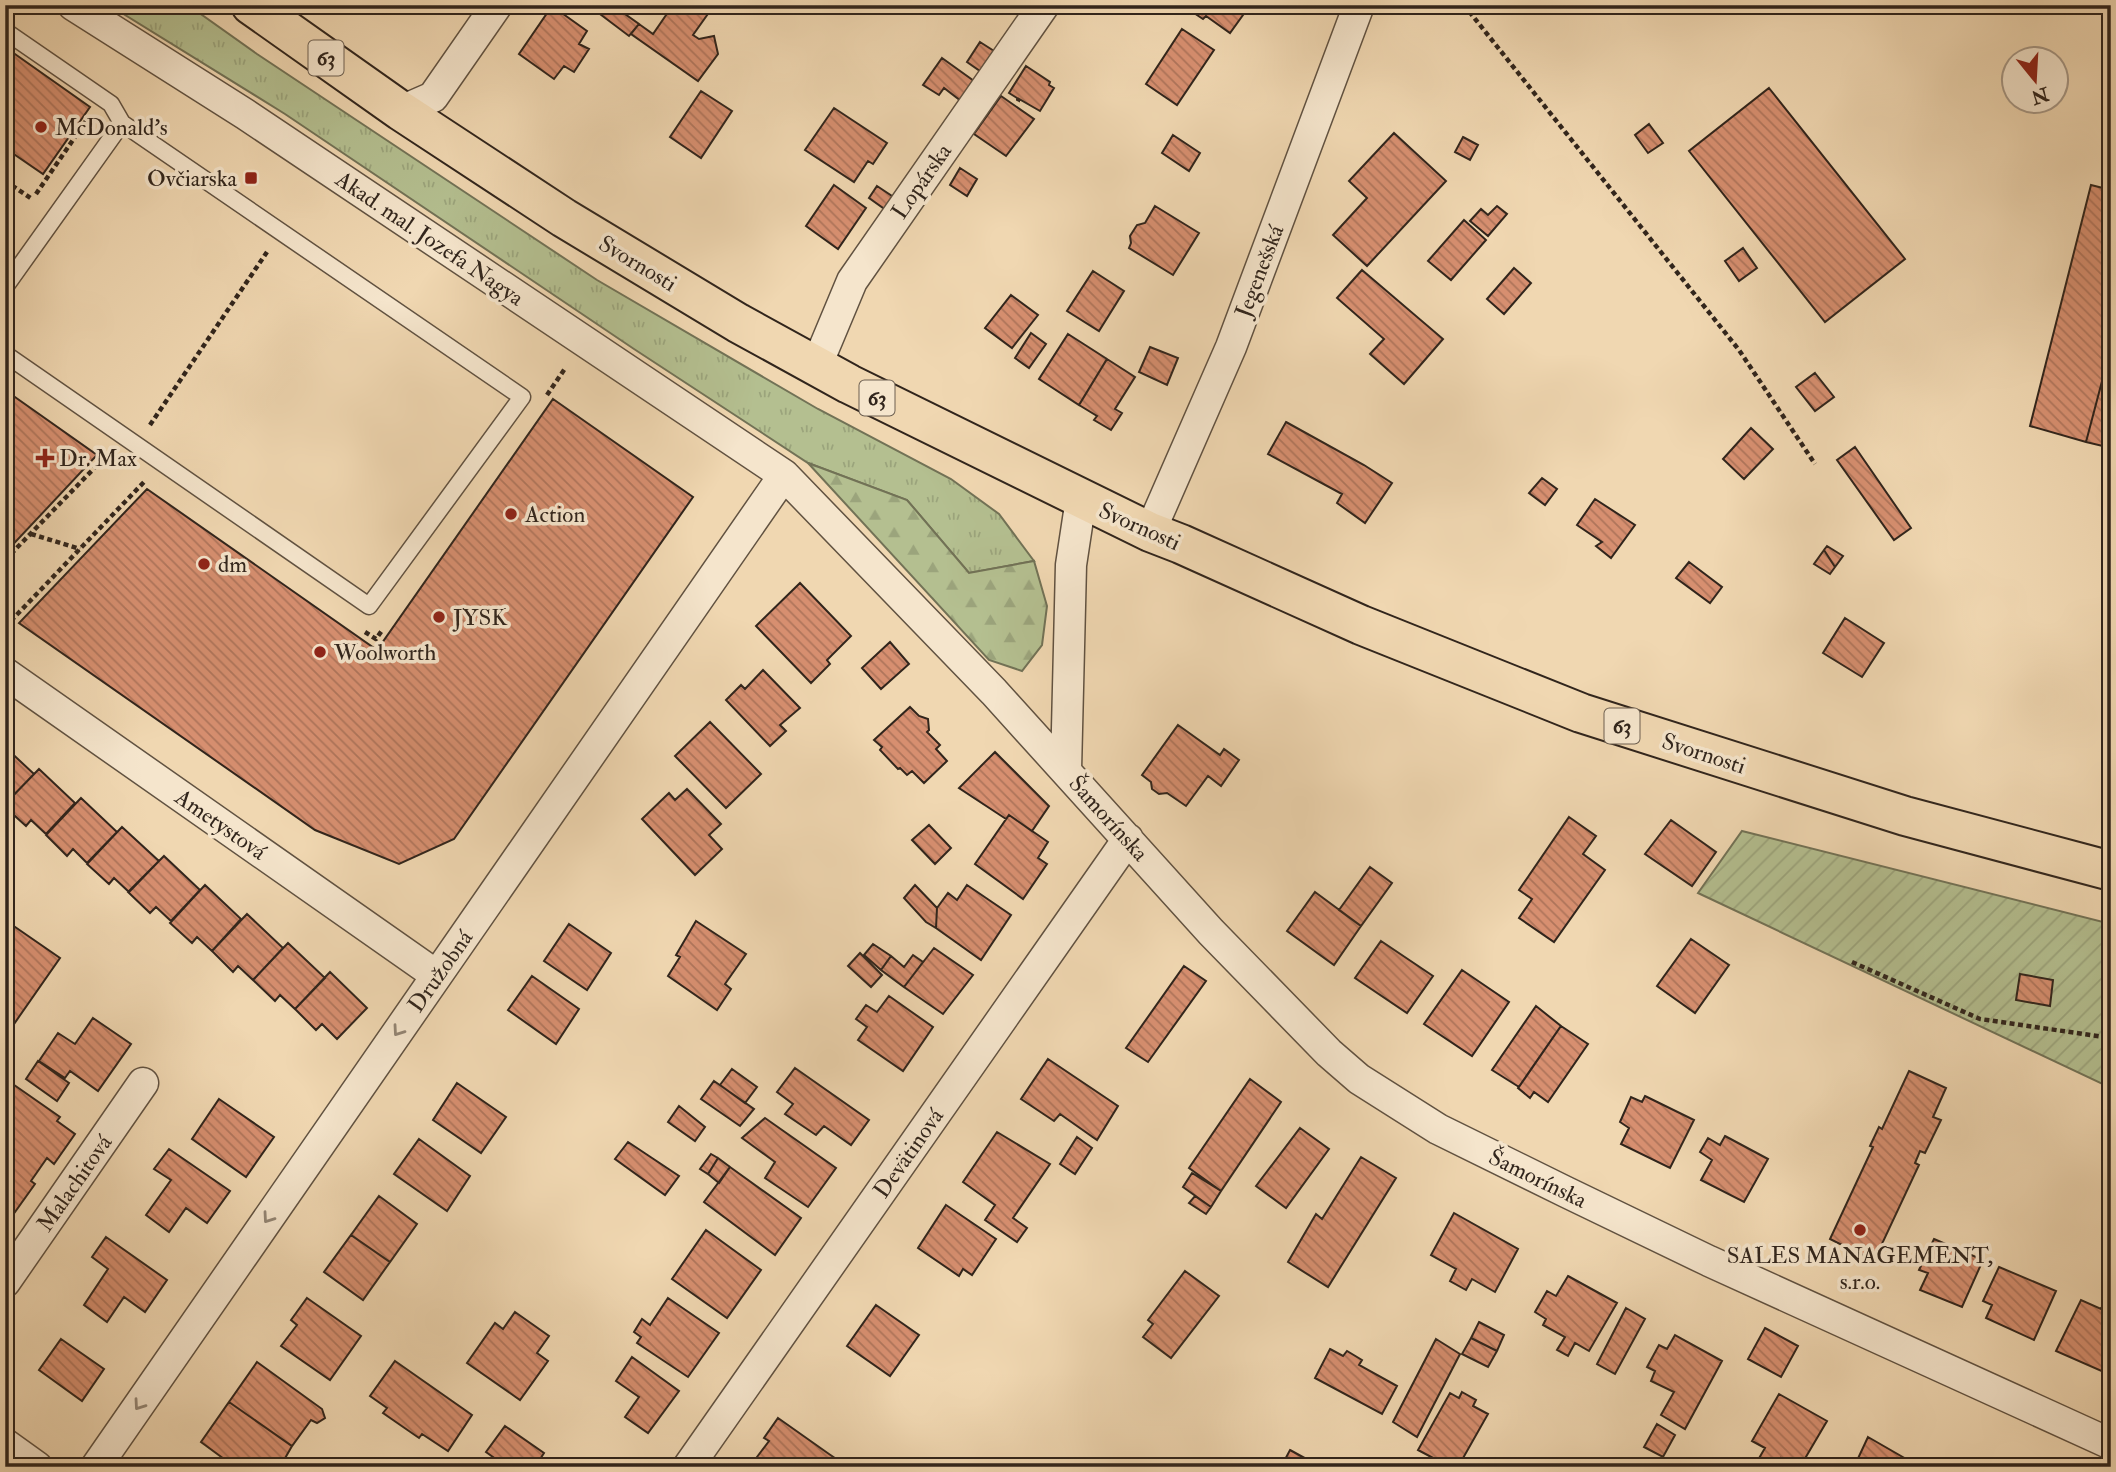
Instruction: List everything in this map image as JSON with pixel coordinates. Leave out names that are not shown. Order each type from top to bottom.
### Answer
[{"type":"main road","name":"Svornosti","points":[[251,5],[401,111],[613,249],[738,323],[816,366],[1150,533],[1181,544],[1362,625],[1581,713],[1905,816],[2111,871]]},
{"type":"street","name":"Akad. mal. Jozefa Nagya","points":[[73,5],[245,114],[784,475]]},
{"type":"street","points":[[401,111],[433,97],[497,5]]},
{"type":"street","name":"Lopárska","points":[[816,366],[852,281],[1044,5]]},
{"type":"street","name":"Jegenešská","points":[[1150,533],[1231,347],[1359,5]]},
{"type":"street","name":"Šamorínska","points":[[784,475],[994,692],[1211,932],[1347,1070],[1438,1129],[1690,1251],[2111,1444]]},
{"type":"street","name":"Družobná","points":[[96,1467],[784,475]]},
{"type":"street","name":"Šamorínska","points":[[1066,770],[1072,565],[1081,499]]},
{"type":"street","name":"Ametystová","points":[[5,673],[436,975]]},
{"type":"street","name":"Devätinová","points":[[688,1467],[1128,839]]},
{"type":"street","name":"Malachitová","points":[[5,1282],[144,1083]]},
{"type":"street","points":[[5,1444],[37,1467]]},
{"type":"lane","points":[[5,31],[111,104],[122,123],[522,397],[369,607],[5,354]]},
{"type":"lane","points":[[5,287],[122,123]]},
{"type":"path","points":[[1464,5],[1739,350],[1815,464]]},
{"type":"path","points":[[25,209],[102,98]]},
{"type":"path","points":[[5,181],[32,199]]},
{"type":"path","points":[[124,465],[281,232]]},
{"type":"path","points":[[539,405],[570,361]]},
{"type":"path","points":[[5,560],[108,454],[146,480],[5,627]]},
{"type":"path","points":[[31,534],[80,549]]},
{"type":"path","points":[[5,612],[12,621]]},
{"type":"path","points":[[364,631],[376,639],[384,628]]},
{"type":"path","points":[[1852,961],[1980,1019],[2111,1038]]},
{"type":"green space","points":[[109,5],[188,5],[257,54],[597,280],[818,409],[951,479],[999,514],[1034,561],[969,573],[907,500],[808,463],[285,114]]},
{"type":"green space","points":[[808,463],[907,500],[969,573],[1034,561],[1047,606],[1042,645],[1022,671],[989,660]]},
{"type":"green space","points":[[1742,831],[2111,924],[2111,1088],[1698,893]]},
{"type":"building","points":[[588,5],[632,5],[625,14],[639,24],[629,36]]},
{"type":"building","points":[[673,5],[702,5],[710,11],[693,35],[699,39],[714,36],[718,54],[698,81],[631,34],[639,24],[653,34]]},
{"type":"building","points":[[1182,5],[1229,5],[1243,15],[1230,33],[1206,16],[1203,19]]},
{"type":"building","points":[[552,6],[587,31],[579,44],[589,49],[574,72],[564,66],[554,79],[519,54]]},
{"type":"building","points":[[1182,29],[1214,50],[1177,105],[1146,84]]},
{"type":"building","points":[[980,42],[994,51],[980,71],[967,62]]},
{"type":"building","name":"McDonald's","points":[[5,47],[90,107],[43,174],[5,148]]},
{"type":"building","points":[[942,58],[974,81],[961,101],[944,88],[939,95],[923,85]]},
{"type":"building","points":[[1026,66],[1050,82],[1049,85],[1054,88],[1040,111],[1009,93]]},
{"type":"building","points":[[1769,88],[1905,259],[1825,322],[1689,151]]},
{"type":"building","points":[[701,91],[732,111],[701,158],[670,137]]},
{"type":"building","points":[[1001,96],[1034,119],[1006,156],[974,134]]},
{"type":"building","points":[[834,108],[887,143],[873,164],[868,161],[854,182],[805,150]]},
{"type":"building","points":[[1649,124],[1663,143],[1648,153],[1635,135]]},
{"type":"building","points":[[1394,133],[1446,181],[1367,266],[1333,235],[1367,198],[1349,181]]},
{"type":"building","points":[[1173,135],[1200,153],[1189,171],[1162,153]]},
{"type":"building","points":[[1463,137],[1478,145],[1470,160],[1455,152]]},
{"type":"building","points":[[960,168],[977,179],[967,196],[950,185]]},
{"type":"building","points":[[834,185],[866,208],[838,249],[806,226]]},
{"type":"building","points":[[2091,185],[2111,190],[2111,347],[2086,442],[2030,426]]},
{"type":"building","points":[[877,186],[895,198],[886,210],[869,198]]},
{"type":"building","points":[[1155,206],[1199,233],[1173,275],[1129,248],[1130,236],[1137,225],[1145,223]]},
{"type":"building","points":[[1497,206],[1507,214],[1488,236],[1470,221],[1481,209],[1488,215]]},
{"type":"building","points":[[1464,220],[1486,240],[1451,280],[1428,261]]},
{"type":"building","points":[[1743,248],[1757,268],[1739,281],[1725,261]]},
{"type":"building","points":[[1514,268],[1531,283],[1504,314],[1487,299]]},
{"type":"building","points":[[1362,270],[1443,339],[1404,384],[1370,354],[1384,339],[1337,298]]},
{"type":"building","points":[[1093,271],[1124,291],[1099,331],[1067,311]]},
{"type":"building","points":[[1011,295],[1038,315],[1012,348],[985,328]]},
{"type":"building","points":[[1031,333],[1046,344],[1029,368],[1015,358]]},
{"type":"building","points":[[1068,334],[1107,359],[1079,405],[1039,379]]},
{"type":"building","points":[[1150,347],[1178,358],[1167,385],[1139,372]]},
{"type":"building","points":[[2111,347],[2111,448],[2086,442]]},
{"type":"building","points":[[1107,359],[1135,377],[1115,409],[1122,413],[1111,430],[1094,420],[1097,416],[1079,405]]},
{"type":"building","points":[[1815,373],[1834,397],[1815,411],[1796,387]]},
{"type":"building","points":[[5,390],[97,455],[5,553]]},
{"type":"building","points":[[553,399],[693,497],[454,839],[399,864],[315,830],[19,623],[147,489],[377,650]]},
{"type":"building","points":[[1286,422],[1392,483],[1365,523],[1337,503],[1342,494],[1268,454]]},
{"type":"building","points":[[1751,428],[1773,449],[1744,479],[1723,459]]},
{"type":"building","points":[[1855,447],[1911,528],[1894,540],[1837,460]]},
{"type":"building","points":[[1542,478],[1557,489],[1545,505],[1529,493]]},
{"type":"building","points":[[1595,499],[1635,525],[1611,558],[1596,546],[1602,542],[1577,525]]},
{"type":"building","points":[[1827,546],[1843,556],[1835,567],[1824,550]]},
{"type":"building","points":[[1824,550],[1835,567],[1830,574],[1814,564]]},
{"type":"building","points":[[1689,562],[1722,587],[1710,603],[1676,578]]},
{"type":"building","points":[[800,583],[851,636],[827,660],[830,664],[811,683],[756,626]]},
{"type":"building","points":[[1845,618],[1884,643],[1862,677],[1823,653]]},
{"type":"building","points":[[890,642],[909,664],[881,689],[862,668]]},
{"type":"building","points":[[763,670],[800,708],[780,725],[786,731],[770,746],[726,700],[741,685],[745,689]]},
{"type":"building","points":[[910,707],[919,716],[928,719],[927,732],[940,745],[936,749],[947,761],[924,783],[912,771],[907,775],[898,769],[874,740]]},
{"type":"building","points":[[710,722],[761,774],[726,808],[675,756]]},
{"type":"building","points":[[1178,725],[1220,755],[1224,749],[1239,760],[1221,786],[1208,776],[1186,806],[1167,793],[1159,794],[1142,775]]},
{"type":"building","points":[[5,747],[34,774],[5,804]]},
{"type":"building","points":[[995,752],[1049,806],[1032,831],[1009,815],[1006,819],[959,788]]},
{"type":"building","points":[[39,769],[75,803],[46,834],[31,820],[26,826],[5,807]]},
{"type":"building","points":[[687,789],[721,824],[709,835],[722,849],[695,875],[642,819],[669,793],[675,800]]},
{"type":"building","points":[[81,798],[117,832],[87,863],[73,849],[67,856],[46,835]]},
{"type":"building","points":[[1009,815],[1048,842],[1038,858],[1047,864],[1023,899],[975,864]]},
{"type":"building","points":[[1569,817],[1596,836],[1583,854],[1605,870],[1554,942],[1519,918],[1532,899],[1519,890]]},
{"type":"building","points":[[1671,820],[1716,852],[1692,886],[1645,854]]},
{"type":"building","points":[[929,825],[951,848],[935,864],[912,840]]},
{"type":"building","points":[[122,827],[159,861],[129,892],[114,878],[109,884],[87,864]]},
{"type":"building","points":[[164,856],[200,890],[171,921],[156,907],[150,913],[128,892]]},
{"type":"building","points":[[1370,867],[1392,883],[1361,926],[1339,910]]},
{"type":"building","points":[[205,885],[241,919],[212,951],[197,937],[192,943],[170,923]]},
{"type":"building","points":[[915,885],[937,908],[936,928],[926,922],[904,898]]},
{"type":"building","points":[[967,885],[1011,915],[981,960],[936,928],[937,908],[948,893],[957,900]]},
{"type":"building","points":[[1315,892],[1361,926],[1334,965],[1287,931]]},
{"type":"building","points":[[247,914],[283,948],[253,980],[238,966],[233,972],[212,951]]},
{"type":"building","points":[[5,920],[60,958],[14,1024],[5,1018]]},
{"type":"building","points":[[696,921],[746,954],[725,984],[731,989],[717,1010],[668,976],[680,957],[676,955]]},
{"type":"building","points":[[569,924],[611,953],[587,990],[544,961]]},
{"type":"building","points":[[1691,939],[1729,965],[1695,1013],[1657,986]]},
{"type":"building","points":[[1381,941],[1433,976],[1407,1013],[1355,978]]},
{"type":"building","points":[[288,943],[325,978],[295,1009],[280,995],[275,1001],[253,980]]},
{"type":"building","points":[[873,944],[891,956],[881,970],[864,955]]},
{"type":"building","points":[[934,948],[973,975],[943,1014],[904,987]]},
{"type":"building","points":[[860,953],[882,975],[871,987],[848,966]]},
{"type":"building","points":[[913,955],[923,962],[904,987],[881,970],[891,956],[904,967]]},
{"type":"building","points":[[1184,966],[1206,981],[1148,1062],[1126,1048]]},
{"type":"building","points":[[1462,970],[1509,1002],[1472,1056],[1424,1024]]},
{"type":"building","points":[[330,972],[367,1008],[337,1039],[322,1024],[316,1030],[295,1009]]},
{"type":"building","points":[[2020,974],[2053,980],[2050,1006],[2016,1000]]},
{"type":"building","points":[[532,976],[579,1009],[556,1044],[508,1010]]},
{"type":"building","points":[[2108,991],[2111,991],[2111,1015],[2105,1014]]},
{"type":"building","points":[[889,996],[933,1027],[903,1071],[858,1040],[867,1027],[856,1019],[866,1005],[877,1012]]},
{"type":"building","points":[[1536,1006],[1561,1026],[1519,1087],[1492,1070]]},
{"type":"building","points":[[93,1018],[131,1044],[98,1091],[70,1071],[65,1078],[39,1061],[58,1033],[75,1044]]},
{"type":"building","points":[[1561,1026],[1588,1044],[1548,1102],[1534,1092],[1530,1098],[1518,1088]]},
{"type":"building","points":[[1048,1059],[1118,1106],[1097,1140],[1060,1114],[1054,1121],[1021,1099]]},
{"type":"building","points":[[38,1061],[69,1083],[57,1101],[26,1079]]},
{"type":"building","points":[[795,1068],[869,1120],[851,1145],[824,1126],[816,1135],[785,1114],[793,1104],[777,1092]]},
{"type":"building","points":[[732,1069],[757,1087],[745,1103],[720,1085]]},
{"type":"building","points":[[1909,1071],[1946,1088],[1933,1117],[1941,1120],[1925,1153],[1920,1151],[1915,1163],[1919,1165],[1874,1261],[1830,1239],[1873,1147],[1870,1146],[1879,1127],[1882,1129]]},
{"type":"building","points":[[1250,1079],[1281,1102],[1221,1191],[1189,1168]]},
{"type":"building","points":[[7,1080],[60,1117],[57,1121],[75,1134],[54,1164],[47,1158],[31,1181],[35,1184],[5,1226]]},
{"type":"building","points":[[714,1081],[754,1109],[740,1126],[701,1099]]},
{"type":"building","points":[[457,1083],[506,1117],[481,1153],[433,1120]]},
{"type":"building","points":[[1645,1096],[1694,1120],[1670,1168],[1621,1144],[1629,1128],[1620,1122],[1631,1097],[1642,1102]]},
{"type":"building","points":[[219,1099],[274,1137],[246,1177],[192,1139]]},
{"type":"building","points":[[679,1106],[705,1127],[695,1141],[668,1122]]},
{"type":"building","points":[[765,1118],[836,1168],[808,1207],[765,1178],[775,1162],[742,1138]]},
{"type":"building","points":[[1300,1128],[1329,1149],[1286,1208],[1256,1186]]},
{"type":"building","points":[[997,1132],[1050,1164],[1013,1218],[1027,1228],[1017,1242],[985,1220],[995,1205],[963,1182]]},
{"type":"building","points":[[1725,1136],[1768,1159],[1744,1202],[1701,1180],[1712,1160],[1700,1152],[1708,1138],[1720,1145]]},
{"type":"building","points":[[1077,1137],[1092,1148],[1075,1174],[1060,1164]]},
{"type":"building","points":[[419,1139],[470,1176],[447,1211],[394,1174]]},
{"type":"building","points":[[628,1142],[679,1176],[665,1195],[615,1159]]},
{"type":"building","points":[[169,1149],[230,1191],[207,1223],[186,1208],[169,1232],[146,1215],[171,1180],[154,1169]]},
{"type":"building","points":[[711,1154],[718,1158],[708,1174],[700,1169]]},
{"type":"building","points":[[1361,1157],[1396,1178],[1328,1287],[1288,1262],[1316,1214],[1322,1219]]},
{"type":"building","points":[[718,1158],[730,1167],[719,1183],[708,1174]]},
{"type":"building","points":[[730,1167],[801,1218],[775,1255],[704,1202]]},
{"type":"building","points":[[1192,1173],[1221,1191],[1211,1207],[1183,1187]]},
{"type":"building","points":[[379,1196],[417,1224],[390,1262],[351,1235]]},
{"type":"building","points":[[1195,1196],[1211,1207],[1206,1214],[1189,1203]]},
{"type":"building","points":[[946,1205],[996,1239],[972,1275],[963,1269],[959,1276],[918,1248]]},
{"type":"building","points":[[1454,1213],[1518,1249],[1495,1292],[1472,1279],[1466,1290],[1450,1281],[1456,1269],[1431,1255]]},
{"type":"building","points":[[706,1230],[761,1270],[727,1318],[672,1279]]},
{"type":"building","points":[[351,1235],[390,1262],[363,1300],[324,1272]]},
{"type":"building","points":[[106,1237],[167,1280],[145,1312],[124,1297],[107,1322],[84,1305],[108,1269],[92,1257]]},
{"type":"building","points":[[1934,1239],[1983,1260],[1962,1307],[1920,1290],[1928,1273],[1919,1270]]},
{"type":"building","points":[[1999,1267],[2056,1291],[2034,1340],[1986,1318],[1992,1305],[1983,1301]]},
{"type":"building","points":[[1185,1271],[1219,1296],[1171,1358],[1143,1337],[1153,1324],[1148,1320]]},
{"type":"building","points":[[1568,1276],[1617,1303],[1589,1351],[1575,1343],[1568,1356],[1557,1350],[1565,1337],[1543,1325],[1546,1319],[1535,1312],[1547,1291],[1556,1296]]},
{"type":"building","points":[[2107,1296],[2111,1297],[2111,1363],[2106,1373],[2056,1351],[2081,1300],[2101,1309]]},
{"type":"building","points":[[307,1298],[361,1336],[330,1380],[281,1346],[297,1325],[291,1320]]},
{"type":"building","points":[[668,1298],[719,1333],[688,1377],[637,1343],[641,1337],[634,1332],[642,1319],[650,1325]]},
{"type":"building","points":[[876,1305],[919,1335],[890,1376],[847,1346]]},
{"type":"building","points":[[1626,1308],[1645,1319],[1615,1374],[1597,1364]]},
{"type":"building","points":[[515,1312],[549,1336],[537,1353],[548,1361],[520,1400],[467,1363],[495,1323],[503,1329]]},
{"type":"building","points":[[1479,1322],[1504,1335],[1497,1351],[1471,1338]]},
{"type":"building","points":[[1765,1328],[1798,1346],[1781,1377],[1748,1359]]},
{"type":"building","points":[[1675,1335],[1722,1361],[1685,1429],[1661,1415],[1674,1392],[1651,1381],[1655,1371],[1647,1367],[1659,1345],[1667,1349]]},
{"type":"building","points":[[1471,1338],[1497,1351],[1488,1367],[1462,1354]]},
{"type":"building","points":[[61,1339],[104,1369],[82,1401],[39,1370]]},
{"type":"building","points":[[1436,1339],[1460,1354],[1417,1437],[1393,1422]]},
{"type":"building","points":[[1330,1349],[1343,1356],[1347,1351],[1362,1360],[1359,1365],[1397,1386],[1382,1414],[1315,1378]]},
{"type":"building","points":[[632,1357],[679,1391],[648,1433],[625,1417],[639,1397],[616,1381]]},
{"type":"building","points":[[395,1361],[472,1415],[448,1451],[422,1434],[419,1438],[383,1413],[387,1408],[370,1396]]},
{"type":"building","points":[[257,1362],[322,1409],[325,1418],[317,1423],[311,1420],[292,1446],[229,1402]]},
{"type":"building","points":[[1462,1392],[1476,1400],[1473,1406],[1488,1414],[1458,1467],[1450,1467],[1418,1450],[1450,1393],[1459,1398]]},
{"type":"building","points":[[1779,1394],[1827,1421],[1800,1467],[1781,1458],[1777,1467],[1769,1467],[1758,1460],[1765,1448],[1752,1441]]},
{"type":"building","points":[[229,1402],[292,1446],[280,1467],[235,1467],[201,1442]]},
{"type":"building","points":[[778,1418],[848,1467],[762,1467],[754,1461],[769,1441],[764,1438]]},
{"type":"building","points":[[1657,1424],[1675,1435],[1663,1457],[1644,1447]]},
{"type":"building","points":[[505,1426],[544,1453],[535,1467],[507,1467],[486,1452]]},
{"type":"building","points":[[1868,1437],[1920,1467],[1854,1467]]},
{"type":"building","points":[[1290,1450],[1321,1467],[1281,1467]]},
{"type":"place","name":"McDonald's","points":[[41,127]]},
{"type":"place","name":"Ovčiarska","points":[[251,178]]},
{"type":"place","name":"Dr. Max","points":[[45,458]]},
{"type":"place","name":"Action","points":[[511,514]]},
{"type":"place","name":"dm","points":[[204,564]]},
{"type":"place","name":"JYSK","points":[[439,617]]},
{"type":"place","name":"Woolworth","points":[[320,652]]},
{"type":"place","name":"SALES MANAGEMENT, s.r.o.","points":[[1860,1230]]}]
